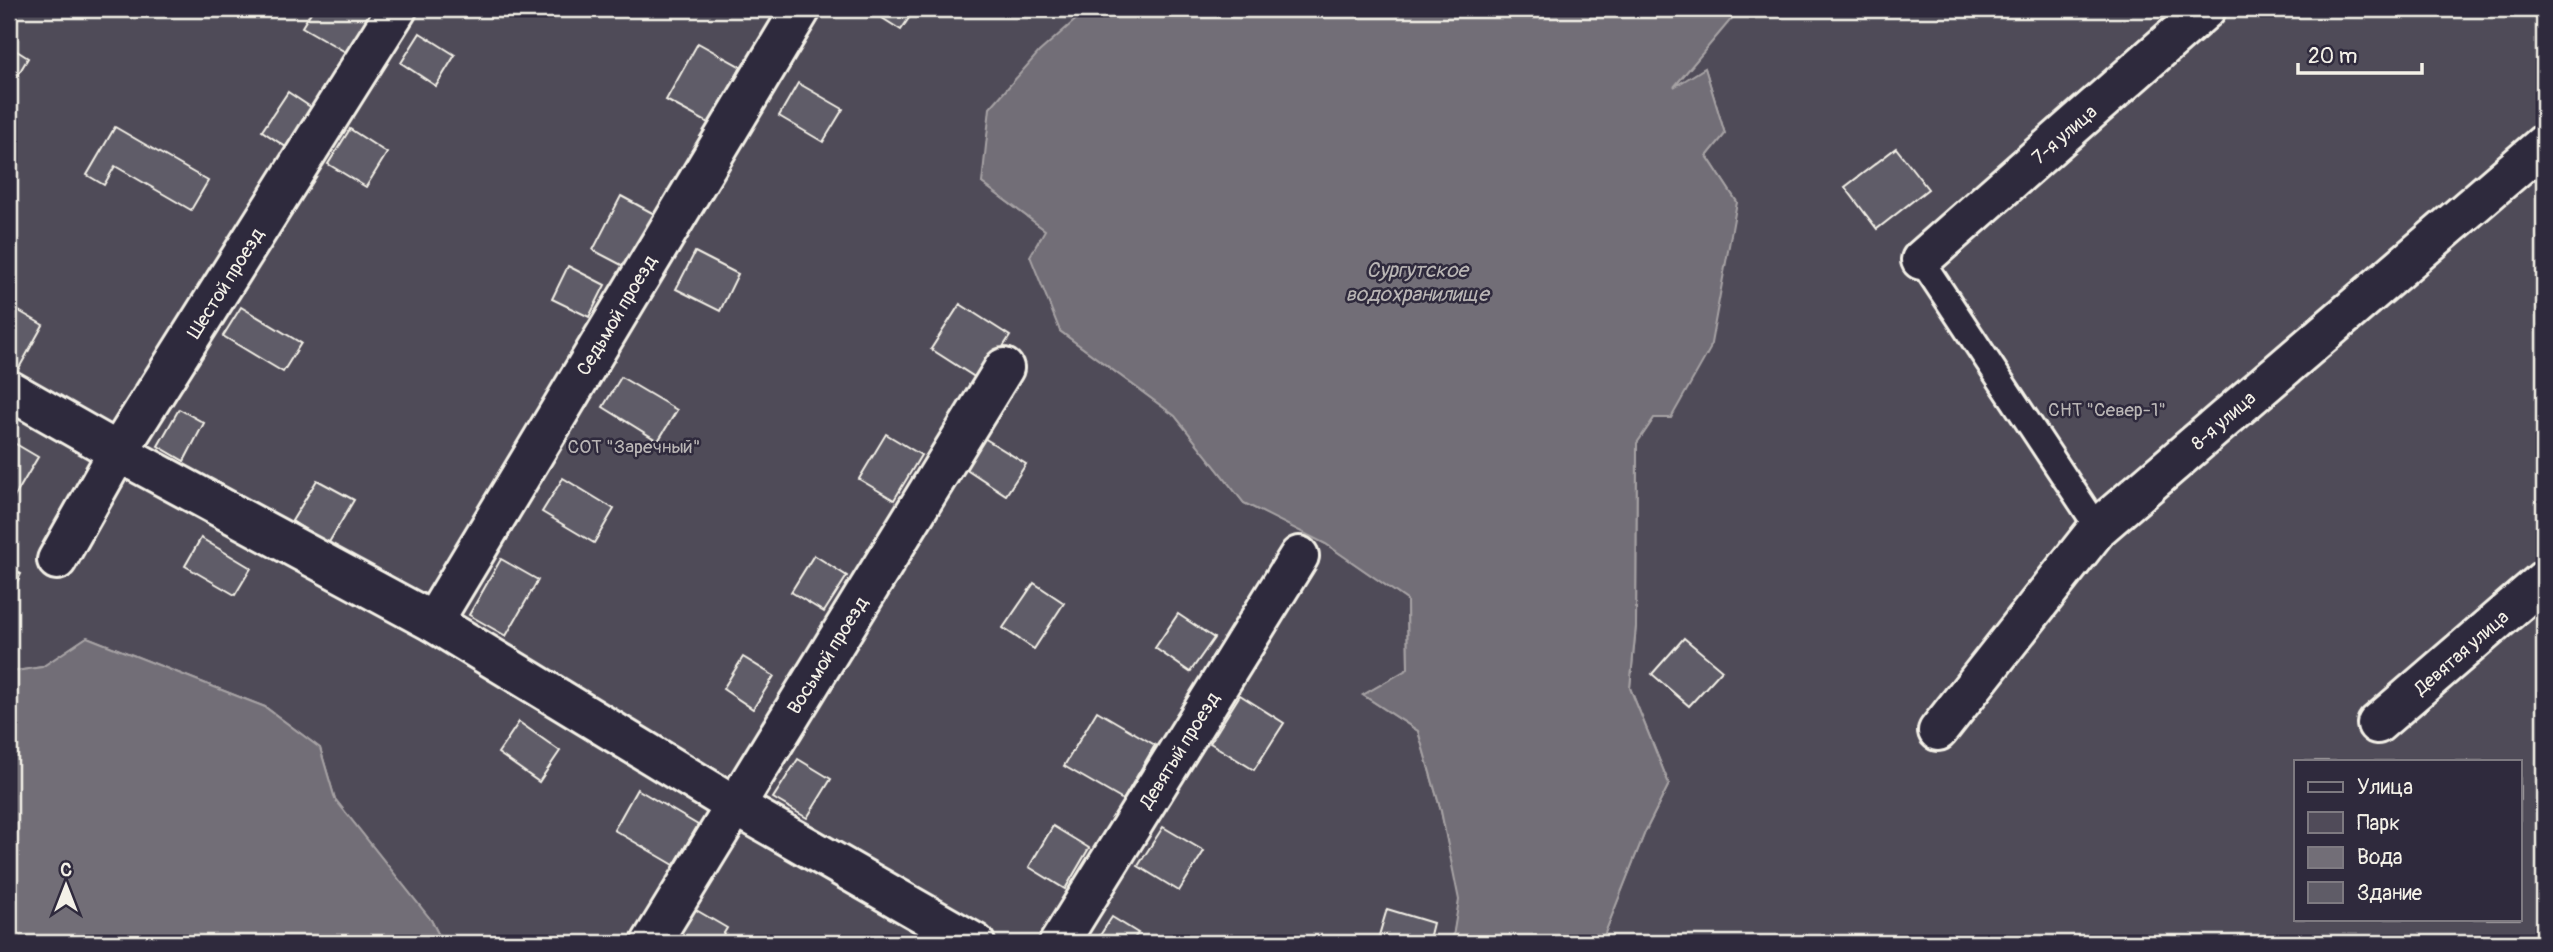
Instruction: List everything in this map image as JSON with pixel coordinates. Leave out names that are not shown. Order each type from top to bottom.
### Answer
[{"type":"street","name":"Шестой проезд","points":[[57,560],[118,452],[397,9]]},
{"type":"street","name":"Седьмой проезд","points":[[433,622],[801,9]]},
{"type":"street","name":"7-я улица","points":[[1921,260],[2206,9]]},
{"type":"street","name":"8-я улица","points":[[1938,732],[2098,528],[2544,144]]},
{"type":"street","name":"Восьмой проезд","points":[[651,943],[1004,368]]},
{"type":"street","points":[[9,390],[433,622],[734,805],[975,943]]},
{"type":"street","name":"Девятый проезд","points":[[1059,943],[1299,556]]},
{"type":"street","name":"Девятая улица","points":[[2377,724],[2544,580]]},
{"type":"lane","points":[[1921,260],[2098,528]]},
{"type":"green space","name":"СОТ \"Заречный\"","points":[[9,9],[1083,9],[982,183],[1045,230],[1060,331],[1175,416],[1244,503],[1326,544],[1407,600],[1408,669],[1363,695],[1418,731],[1441,811],[1460,900],[1452,943],[443,943],[431,920],[335,799],[320,748],[265,707],[87,637],[42,667],[9,672]]},
{"type":"green space","name":"СНТ \"Север-1\"","points":[[1725,9],[2544,9],[2544,943],[1601,943],[1645,832],[1669,784],[1630,688],[1636,626],[1637,443],[1654,418],[1737,202],[1707,156],[1725,134],[1705,68],[1671,90],[1732,17]]},
{"type":"water","name":"Сургутское водохранилище","points":[[1083,9],[1725,9],[1733,17],[1674,87],[1705,68],[1725,134],[1707,156],[1737,202],[1710,349],[1671,418],[1654,418],[1637,443],[1636,626],[1630,688],[1669,784],[1645,832],[1601,943],[1452,943],[1459,900],[1441,811],[1418,731],[1363,695],[1408,669],[1407,600],[1326,544],[1244,503],[1175,416],[1060,331],[1030,256],[1045,230],[982,183],[990,108],[1039,52],[1080,16]]},
{"type":"water","points":[[87,637],[265,707],[320,748],[335,799],[431,920],[443,943],[9,943],[9,672],[42,667]]},
{"type":"building","points":[[313,9],[376,9],[349,54],[302,27]]},
{"type":"building","points":[[868,9],[915,9],[901,30]]},
{"type":"building","points":[[420,33],[455,55],[436,86],[401,63]]},
{"type":"building","points":[[698,43],[741,67],[710,124],[666,100]]},
{"type":"building","points":[[9,46],[28,58],[13,83],[9,80]]},
{"type":"building","points":[[798,83],[843,109],[823,142],[779,116]]},
{"type":"building","points":[[288,92],[312,108],[286,147],[262,131]]},
{"type":"building","points":[[115,127],[208,181],[191,210],[115,166],[104,185],[87,175]]},
{"type":"building","points":[[350,129],[387,153],[366,187],[328,164]]},
{"type":"building","points":[[1896,148],[1928,189],[1877,229],[1845,187]]},
{"type":"building","points":[[621,196],[658,216],[629,269],[593,250]]},
{"type":"building","points":[[695,252],[738,274],[720,311],[676,289]]},
{"type":"building","points":[[568,266],[605,285],[589,317],[552,299]]},
{"type":"building","points":[[960,304],[1010,336],[981,381],[931,349]]},
{"type":"building","points":[[12,307],[43,325],[19,368],[9,361],[9,312]]},
{"type":"building","points":[[241,307],[301,343],[283,372],[223,336]]},
{"type":"building","points":[[621,377],[677,410],[658,441],[603,407]]},
{"type":"building","points":[[179,409],[204,423],[184,461],[158,446]]},
{"type":"building","points":[[886,434],[921,455],[894,500],[859,479]]},
{"type":"building","points":[[984,438],[1026,464],[1006,495],[965,468]]},
{"type":"building","points":[[9,440],[38,457],[12,501],[9,499]]},
{"type":"building","points":[[563,478],[614,509],[594,543],[542,512]]},
{"type":"building","points":[[317,480],[354,500],[328,544],[292,521]]},
{"type":"building","points":[[201,538],[251,568],[235,595],[185,566]]},
{"type":"building","points":[[814,555],[847,576],[824,612],[791,592]]},
{"type":"building","points":[[501,559],[538,580],[506,636],[469,615]]},
{"type":"building","points":[[9,567],[21,574],[9,598]]},
{"type":"building","points":[[1034,583],[1064,603],[1034,649],[1003,628]]},
{"type":"building","points":[[1178,614],[1214,638],[1190,672],[1155,648]]},
{"type":"building","points":[[1684,638],[1722,670],[1689,706],[1652,674]]},
{"type":"building","points":[[743,657],[774,676],[753,709],[723,689]]},
{"type":"building","points":[[1240,695],[1284,723],[1254,770],[1210,743]]},
{"type":"building","points":[[1097,711],[1155,745],[1123,800],[1064,766]]},
{"type":"building","points":[[519,722],[560,751],[539,782],[498,753]]},
{"type":"building","points":[[798,759],[831,779],[807,818],[773,798]]},
{"type":"building","points":[[637,789],[698,825],[674,865],[614,830]]},
{"type":"building","points":[[1053,826],[1089,848],[1065,889],[1029,867]]},
{"type":"building","points":[[1163,827],[1204,851],[1179,891],[1138,866]]},
{"type":"building","points":[[691,907],[727,928],[718,943],[682,943],[673,938]]},
{"type":"building","points":[[1387,909],[1433,923],[1428,943],[1377,942]]},
{"type":"building","points":[[1112,917],[1138,933],[1131,943],[1095,943]]}]
